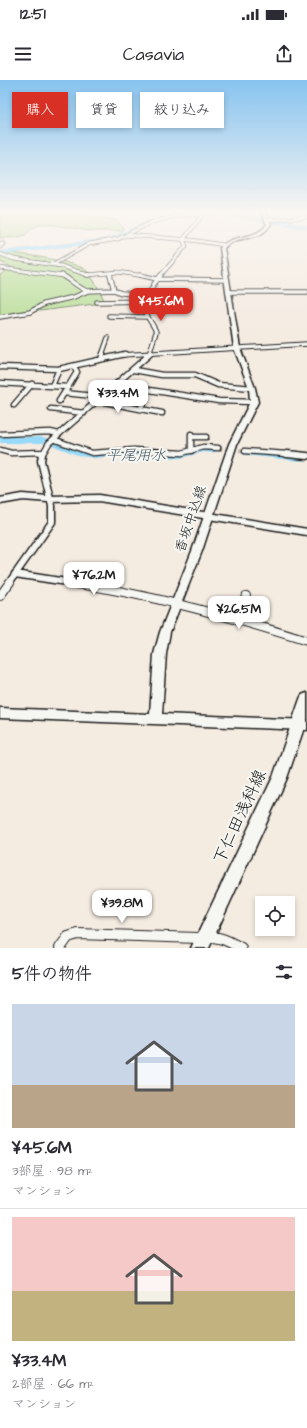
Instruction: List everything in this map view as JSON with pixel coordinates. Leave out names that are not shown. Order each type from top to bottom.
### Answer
[{"type":"main road","points":[[222,254],[237,348],[252,388],[254,402]]},
{"type":"main road","name":"香坂中込線","points":[[156,718],[162,642],[209,516],[233,444],[254,402]]},
{"type":"main road","name":"下仁田浅科線","points":[[204,942],[271,799],[303,725],[307,698]]},
{"type":"main road","points":[[0,712],[303,725]]},
{"type":"street","points":[[52,265],[72,254]]},
{"type":"street","points":[[0,596],[50,525],[52,512],[42,468],[42,452],[53,439],[118,385],[151,352],[156,332],[145,311],[147,301],[158,279],[178,254]]},
{"type":"street","points":[[0,256],[52,265],[88,275],[110,272],[158,279],[226,280]]},
{"type":"street","points":[[0,268],[62,274],[79,288],[88,291],[114,290],[121,293],[149,295]]},
{"type":"street","points":[[110,272],[114,290]]},
{"type":"street","points":[[0,317],[30,312],[44,304],[74,297],[88,291]]},
{"type":"street","points":[[228,292],[307,292]]},
{"type":"street","points":[[97,302],[147,301]]},
{"type":"street","points":[[109,316],[147,317]]},
{"type":"street","points":[[101,359],[108,338]]},
{"type":"street","points":[[0,367],[59,369],[74,367],[125,354],[307,344]]},
{"type":"street","points":[[59,401],[77,372],[74,367]]},
{"type":"street","points":[[52,386],[59,369]]},
{"type":"street","points":[[134,370],[162,375],[195,375],[218,385],[252,388]]},
{"type":"street","points":[[0,383],[68,387]]},
{"type":"street","points":[[14,405],[32,384]]},
{"type":"street","points":[[118,385],[180,396],[254,402]]},
{"type":"street","points":[[64,393],[105,396],[144,402],[140,409]]},
{"type":"street","points":[[99,401],[162,412]]},
{"type":"street","points":[[51,409],[84,413]]},
{"type":"street","points":[[0,434],[50,432],[59,434]]},
{"type":"street","points":[[190,451],[191,436],[206,437]]},
{"type":"street","points":[[53,439],[92,453],[134,450],[182,453],[204,446],[218,448]]},
{"type":"street","points":[[0,450],[11,453],[42,452]]},
{"type":"street","points":[[245,451],[307,456]]},
{"type":"street","points":[[0,501],[13,497],[50,499],[99,498],[307,532]]},
{"type":"street","points":[[15,574],[82,584],[176,602],[238,619],[307,641]]},
{"type":"street","points":[[238,619],[246,596]]},
{"type":"street","points":[[60,948],[68,936],[78,934],[198,938],[204,942],[219,936],[241,948]]},
{"type":"green space","points":[[0,254],[14,254],[46,258],[81,267],[87,271],[92,278],[104,301],[102,303],[0,316],[0,275],[10,268],[10,266],[0,262]]},
{"type":"waterway","name":"平尾用水","points":[[0,440],[44,440]]},
{"type":"waterway","name":"平尾用水","points":[[58,444],[84,454],[95,455],[129,452],[181,455],[203,449],[213,450]]},
{"type":"waterway","name":"平尾用水","points":[[248,453],[302,458]]},
{"type":"tunnel","points":[[218,448],[245,451]]}]
